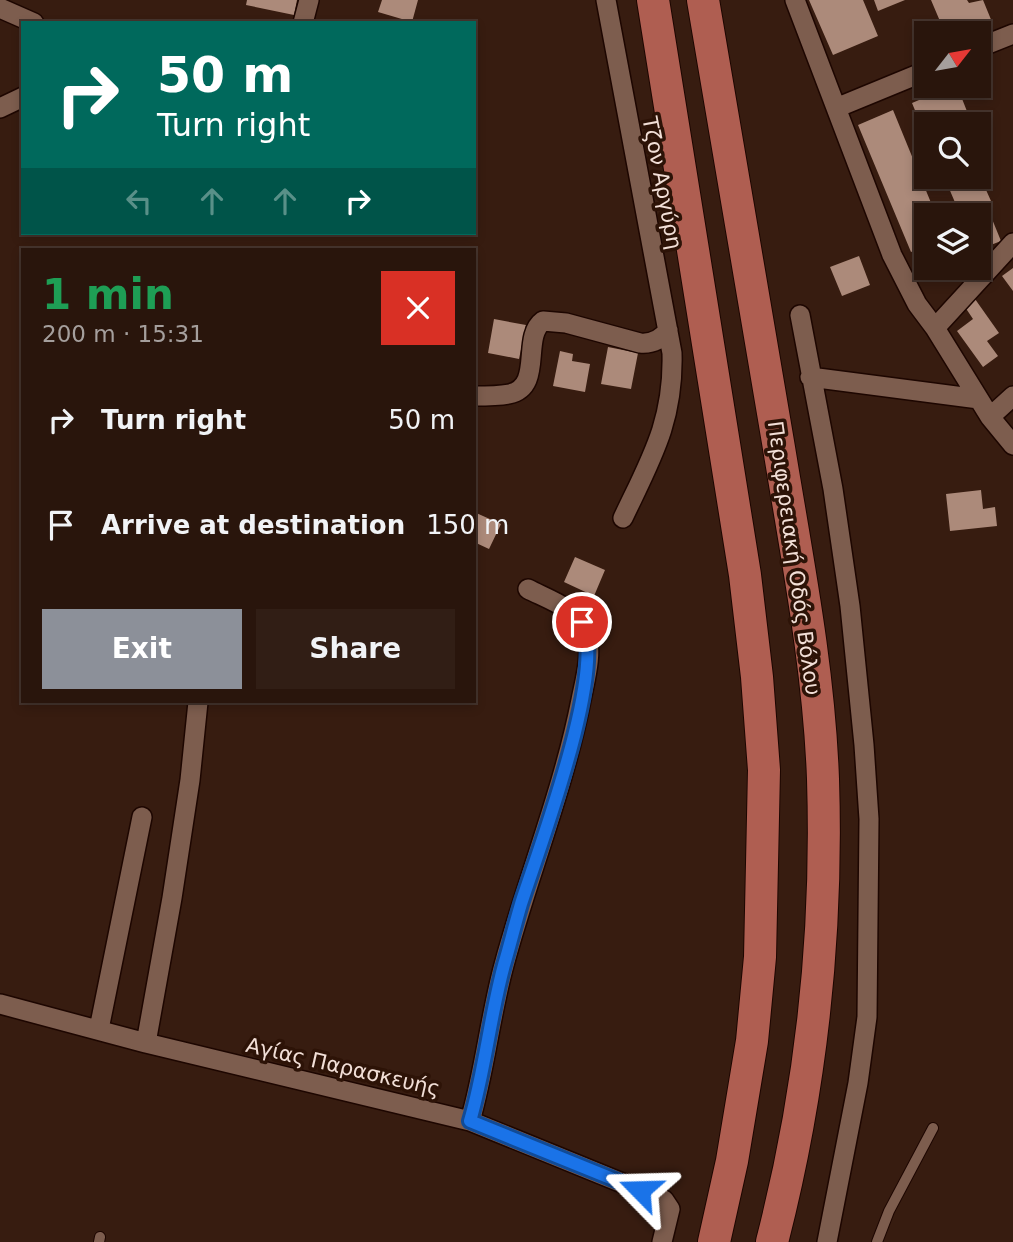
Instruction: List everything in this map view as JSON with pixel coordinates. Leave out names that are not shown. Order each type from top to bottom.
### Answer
[{"type":"main road","points":[[653,0],[745,575],[764,770],[760,957],[752,1041],[734,1149],[714,1242]]},
{"type":"main road","name":"Περιφερειακή Οδός Βόλου","points":[[703,0],[810,636],[822,779],[818,991],[796,1137],[772,1242]]},
{"type":"street","points":[[304,21],[309,0]]},
{"type":"street","name":"Τζον Αργύρη","points":[[606,0],[668,330],[673,374],[668,416],[623,518]]},
{"type":"street","points":[[794,0],[892,255],[917,304],[990,417],[1013,446]]},
{"type":"street","points":[[0,8],[29,20]]},
{"type":"street","points":[[991,43],[1013,34]]},
{"type":"street","points":[[836,108],[914,76]]},
{"type":"street","points":[[0,108],[21,98]]},
{"type":"street","points":[[935,328],[1013,243]]},
{"type":"street","points":[[800,315],[833,489],[850,606],[869,819],[867,1017],[858,1083],[827,1242]]},
{"type":"street","points":[[476,396],[509,394],[520,388],[531,366],[536,330],[543,321],[566,323],[650,344],[659,340],[668,330]]},
{"type":"street","points":[[810,377],[979,398]]},
{"type":"street","points":[[990,417],[1013,396]]},
{"type":"street","points":[[470,1121],[503,968],[561,782],[586,679],[588,638],[582,622],[573,613],[528,589]]},
{"type":"street","points":[[146,1043],[172,898],[190,780],[198,703]]},
{"type":"street","points":[[99,1029],[142,817]]},
{"type":"street","name":"Αγίας Παρασκευής","points":[[0,1004],[146,1043],[470,1121],[664,1200],[670,1209],[662,1242]]},
{"type":"lane","points":[[877,1242],[889,1210],[933,1128]]},
{"type":"building","points":[[247,0],[297,0],[294,15],[246,5]]},
{"type":"building","points":[[382,0],[418,0],[412,21],[378,12]]},
{"type":"building","points":[[809,0],[863,0],[878,36],[833,55]]},
{"type":"building","points":[[874,0],[905,0],[878,11]]},
{"type":"building","points":[[931,0],[967,0],[969,3],[983,0],[992,22],[991,21],[940,21]]},
{"type":"building","points":[[924,98],[962,98],[967,112],[916,112],[912,103]]},
{"type":"building","points":[[893,110],[914,161],[914,189],[925,189],[931,203],[914,203],[914,251],[911,252],[858,125]]},
{"type":"building","points":[[949,189],[986,189],[991,201],[986,203],[955,203]]},
{"type":"building","points":[[991,219],[1001,241],[991,245]]},
{"type":"building","points":[[859,256],[870,285],[842,296],[830,267]]},
{"type":"building","points":[[1013,268],[1013,291],[1002,276]]},
{"type":"building","points":[[975,299],[999,333],[987,341],[998,356],[983,367],[957,331],[973,319],[965,307]]},
{"type":"building","points":[[494,319],[526,325],[519,359],[488,353]]},
{"type":"building","points":[[608,347],[638,353],[631,389],[601,384]]},
{"type":"building","points":[[560,351],[573,354],[572,361],[590,364],[585,392],[553,386]]},
{"type":"building","points":[[981,490],[983,509],[995,507],[997,526],[950,531],[946,494]]},
{"type":"building","points":[[476,513],[501,524],[489,549],[476,543]]},
{"type":"building","points":[[575,557],[605,570],[594,596],[564,582]]},
{"type":"route","points":[[582,622],[588,638],[588,658],[579,712],[561,782],[503,968],[470,1121],[640,1190]]}]
